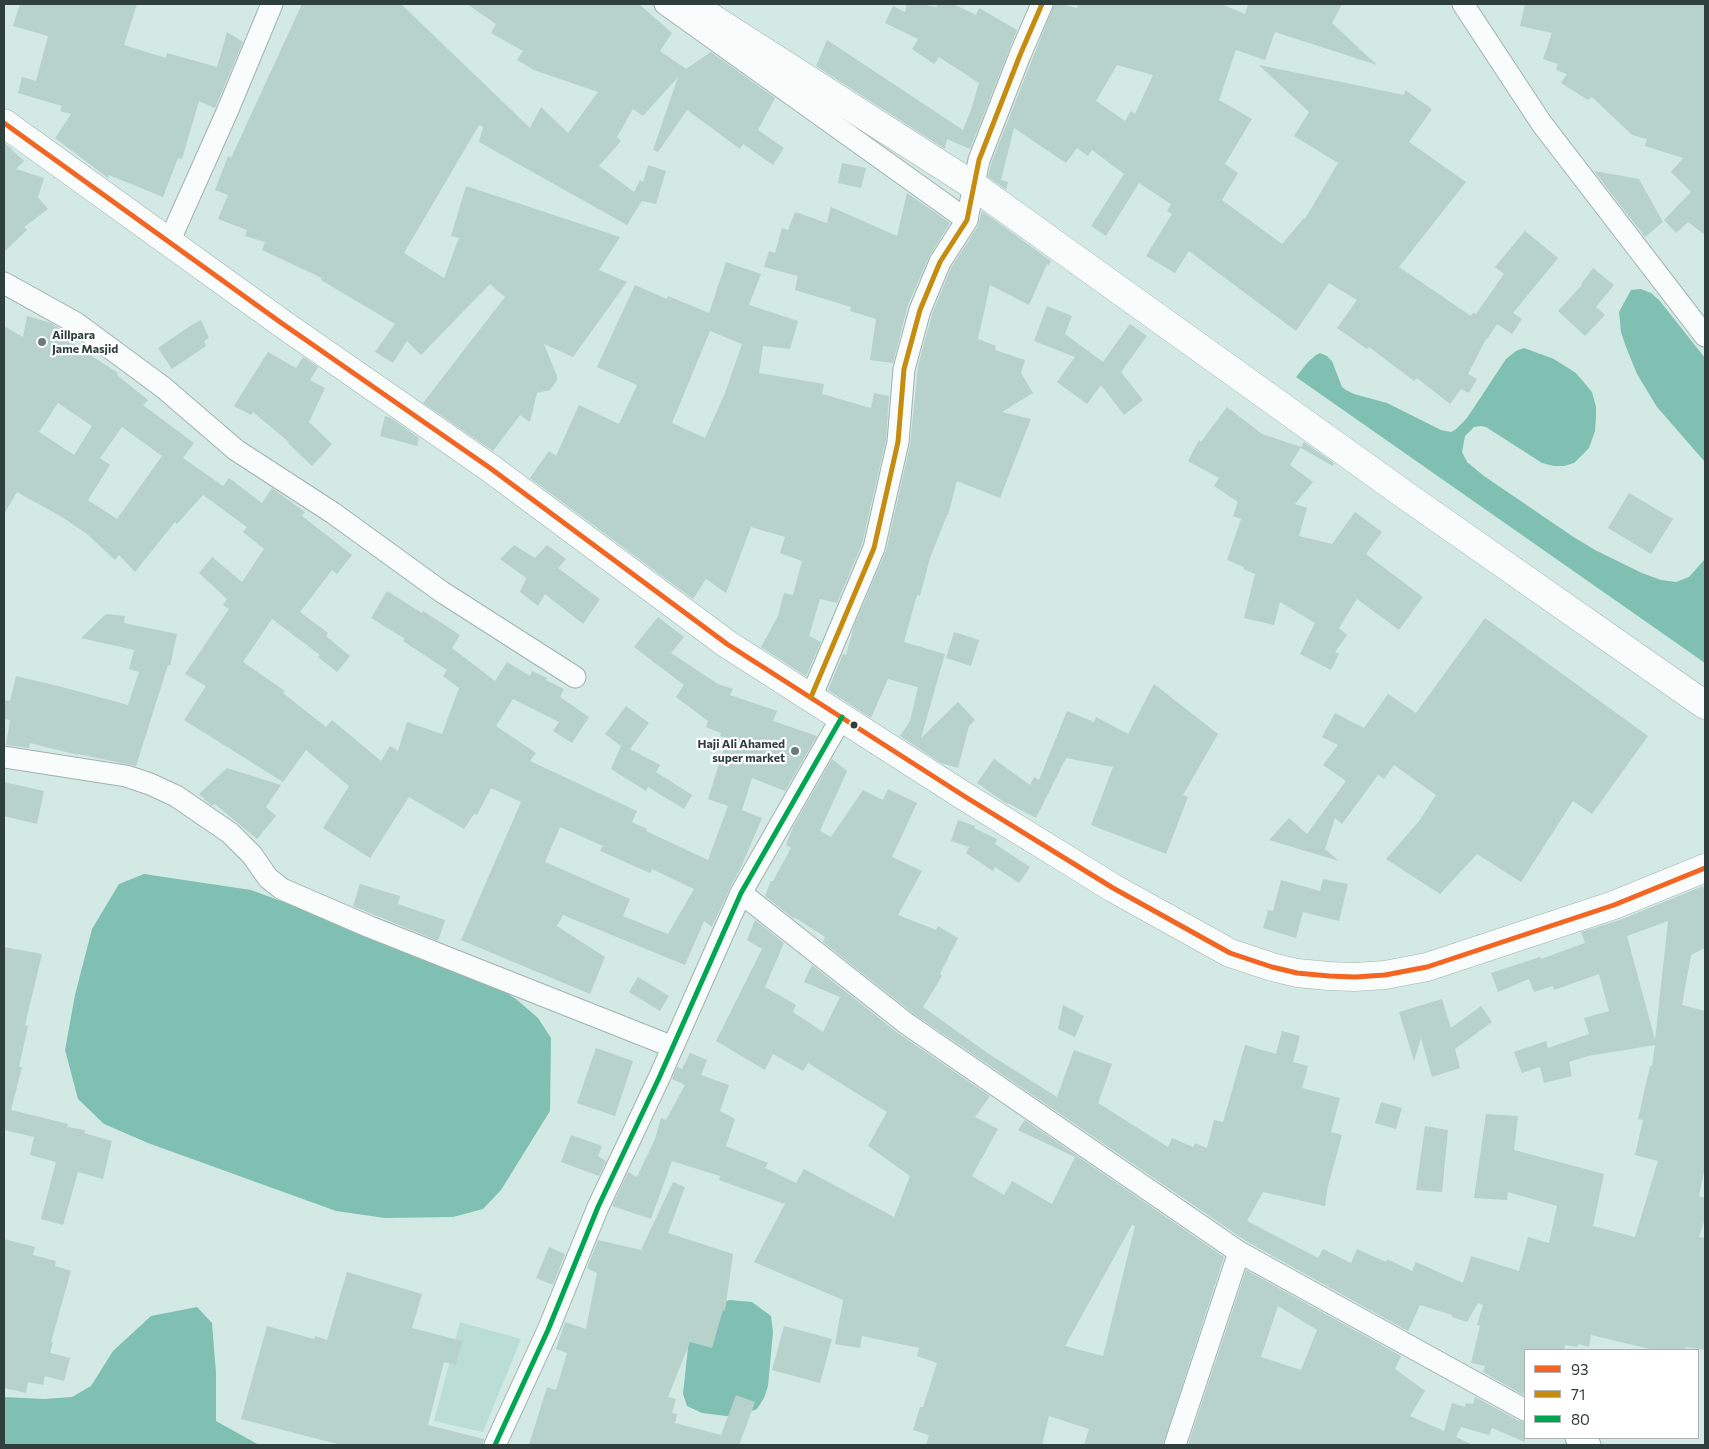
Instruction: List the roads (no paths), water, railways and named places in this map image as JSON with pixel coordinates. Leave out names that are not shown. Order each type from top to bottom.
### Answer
[{"type":"main road","points":[[690,4],[713,12],[974,186],[1405,495],[1705,705]]},
{"type":"main road","points":[[4,123],[280,322],[490,468],[728,644],[964,796],[1122,892],[1230,953],[1297,973],[1355,977],[1385,975],[1427,967],[1614,905],[1705,868]]},
{"type":"street","points":[[169,242],[227,112],[272,4]]},
{"type":"street","points":[[665,4],[967,220]]},
{"type":"street","points":[[811,697],[874,548],[898,442],[904,369],[920,310],[940,262],[967,220],[979,160],[1042,4]]},
{"type":"street","points":[[1462,4],[1542,124],[1705,336]]},
{"type":"street","points":[[4,283],[76,323],[164,388],[236,450],[332,513],[442,592],[575,677]]},
{"type":"street","points":[[495,1445],[548,1330],[598,1207],[673,1047],[741,893],[842,717]]},
{"type":"street","points":[[4,758],[126,776],[150,784],[176,796],[230,833],[252,855],[268,878],[282,890],[370,927],[673,1047]]},
{"type":"street","points":[[741,893],[907,1024],[1239,1252],[1524,1409]]},
{"type":"street","points":[[1175,1445],[1239,1252]]},
{"type":"street","points":[[1578,1439],[1590,1445]]},
{"type":"place","name":"Aillpara Jame Masjid","points":[[42,342]]},
{"type":"place","name":"Haji Ali Ahamed super market","points":[[795,751]]}]
